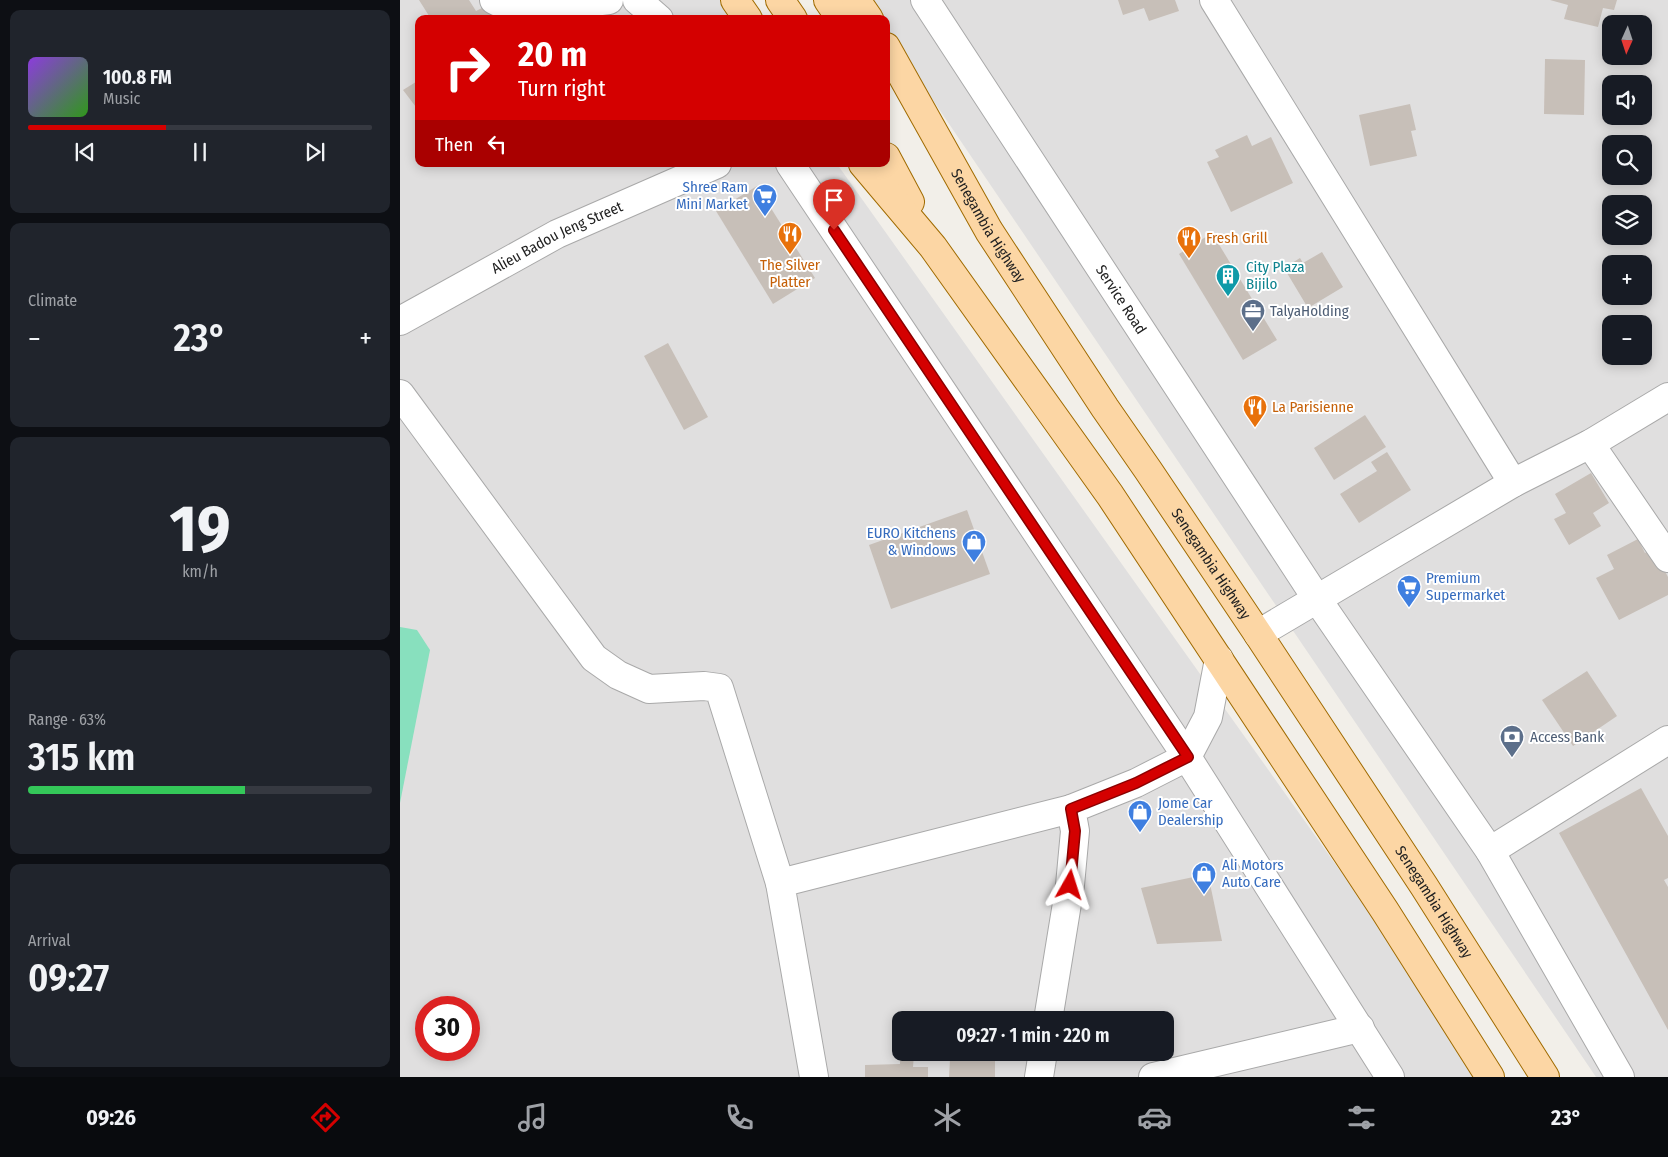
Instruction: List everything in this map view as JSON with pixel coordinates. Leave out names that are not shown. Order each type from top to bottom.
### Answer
[{"type":"main road","points":[[735,0],[745,15]]},
{"type":"main road","points":[[780,0],[790,15]]},
{"type":"main road","points":[[828,0],[838,15]]},
{"type":"main road","points":[[856,0],[866,15]]},
{"type":"main road","name":"Senegambia Highway","points":[[890,54],[989,231],[1424,886],[1545,1077]]},
{"type":"main road","points":[[890,90],[989,231]]},
{"type":"main road","points":[[890,165],[933,247]]},
{"type":"main road","points":[[865,167],[933,247],[1110,495],[1385,911],[1490,1077]]},
{"type":"street","points":[[494,0],[537,9],[609,0]]},
{"type":"street","points":[[637,0],[654,15]]},
{"type":"street","name":"Service Road","points":[[925,0],[1317,599],[1490,851],[1620,1077]]},
{"type":"street","points":[[1214,0],[1514,483]]},
{"type":"street","name":"Alieu Badou Jeng Street","points":[[400,321],[557,234],[710,167]]},
{"type":"street","points":[[792,167],[1188,757],[1390,1077]]},
{"type":"street","points":[[400,394],[594,658],[618,675],[649,689],[704,686],[720,688],[780,884],[814,1077]]},
{"type":"street","points":[[1258,634],[1514,483],[1590,444],[1668,396]]},
{"type":"street","points":[[1590,444],[1668,558]]},
{"type":"street","points":[[780,884],[1071,809],[1136,783],[1188,757],[1208,717],[1219,659]]},
{"type":"street","points":[[1490,851],[1668,740]]},
{"type":"street","points":[[1049,1011],[1072,867],[1075,831],[1071,809]]},
{"type":"street","points":[[1153,1077],[1360,1028]]},
{"type":"street","points":[[1040,1077],[1042,1061]]},
{"type":"shaded area","points":[[400,0],[721,0],[731,15],[415,15],[415,167],[839,167],[1487,1077],[400,1077]]},
{"type":"shaded area","points":[[865,0],[1668,0],[1668,1077],[1596,1077],[890,37],[890,15],[875,15]]},
{"type":"green space","points":[[400,627],[417,630],[430,650],[400,803]]},
{"type":"building","points":[[419,0],[469,0],[476,11],[486,6],[493,15],[428,15]]},
{"type":"building","points":[[1118,0],[1175,0],[1179,11],[1149,21],[1144,8],[1123,15]]},
{"type":"building","points":[[1550,0],[1617,0],[1614,10],[1603,8],[1598,27],[1564,19],[1568,5]]},
{"type":"building","points":[[1545,59],[1585,60],[1584,115],[1544,114]]},
{"type":"building","points":[[415,82],[415,106],[403,90]]},
{"type":"building","points":[[1410,104],[1416,130],[1411,131],[1417,156],[1370,166],[1359,115]]},
{"type":"building","points":[[1247,135],[1252,146],[1271,137],[1293,183],[1231,212],[1207,162],[1219,157],[1215,150]]},
{"type":"building","points":[[757,186],[815,278],[773,304],[716,211]]},
{"type":"building","name":"City Plaza Bijilo","points":[[1212,233],[1277,340],[1243,360],[1179,254]]},
{"type":"building","points":[[1322,252],[1343,287],[1308,308],[1284,268],[1300,258],[1303,263]]},
{"type":"building","points":[[668,343],[708,417],[684,430],[644,356]]},
{"type":"building","points":[[1365,415],[1386,447],[1334,480],[1314,448]]},
{"type":"building","points":[[1387,452],[1411,490],[1359,523],[1340,494],[1377,471],[1371,462]]},
{"type":"building","points":[[1591,473],[1609,503],[1593,513],[1601,526],[1569,545],[1554,519],[1566,513],[1555,494]]},
{"type":"building","points":[[967,510],[990,574],[891,609],[869,545]]},
{"type":"building","points":[[1638,539],[1645,553],[1653,548],[1668,577],[1668,595],[1619,620],[1596,578],[1614,569],[1607,555]]},
{"type":"building","points":[[1587,671],[1617,716],[1573,746],[1542,700]]},
{"type":"building","points":[[1641,788],[1668,836],[1668,878],[1664,880],[1668,887],[1668,1030],[1559,833]]},
{"type":"building","points":[[1208,874],[1222,941],[1157,944],[1141,888]]},
{"type":"building","points":[[900,1061],[914,1061],[913,1067],[928,1067],[928,1077],[865,1077],[865,1065],[900,1064]]},
{"type":"building","points":[[950,1061],[995,1061],[995,1077],[949,1077]]},
{"type":"place","name":"Shree Ram Mini Market","points":[[765,217]]},
{"type":"place","name":"The Silver Platter","points":[[790,255]]},
{"type":"place","name":"Fresh Grill","points":[[1189,259]]},
{"type":"place","name":"City Plaza Bijilo","points":[[1228,297]]},
{"type":"place","name":"TalyaHolding","points":[[1253,332]]},
{"type":"place","name":"La Parisienne","points":[[1255,428]]},
{"type":"place","name":"EURO Kitchens & Windows","points":[[974,563]]},
{"type":"place","name":"Premium Supermarket","points":[[1409,608]]},
{"type":"place","name":"Access Bank","points":[[1512,758]]},
{"type":"place","name":"Jome Car Dealership","points":[[1140,833]]},
{"type":"place","name":"Ali Motors Auto Care","points":[[1204,895]]},
{"type":"route","points":[[834,230],[1188,757],[1136,783],[1071,809],[1075,831],[1070,885]]}]
